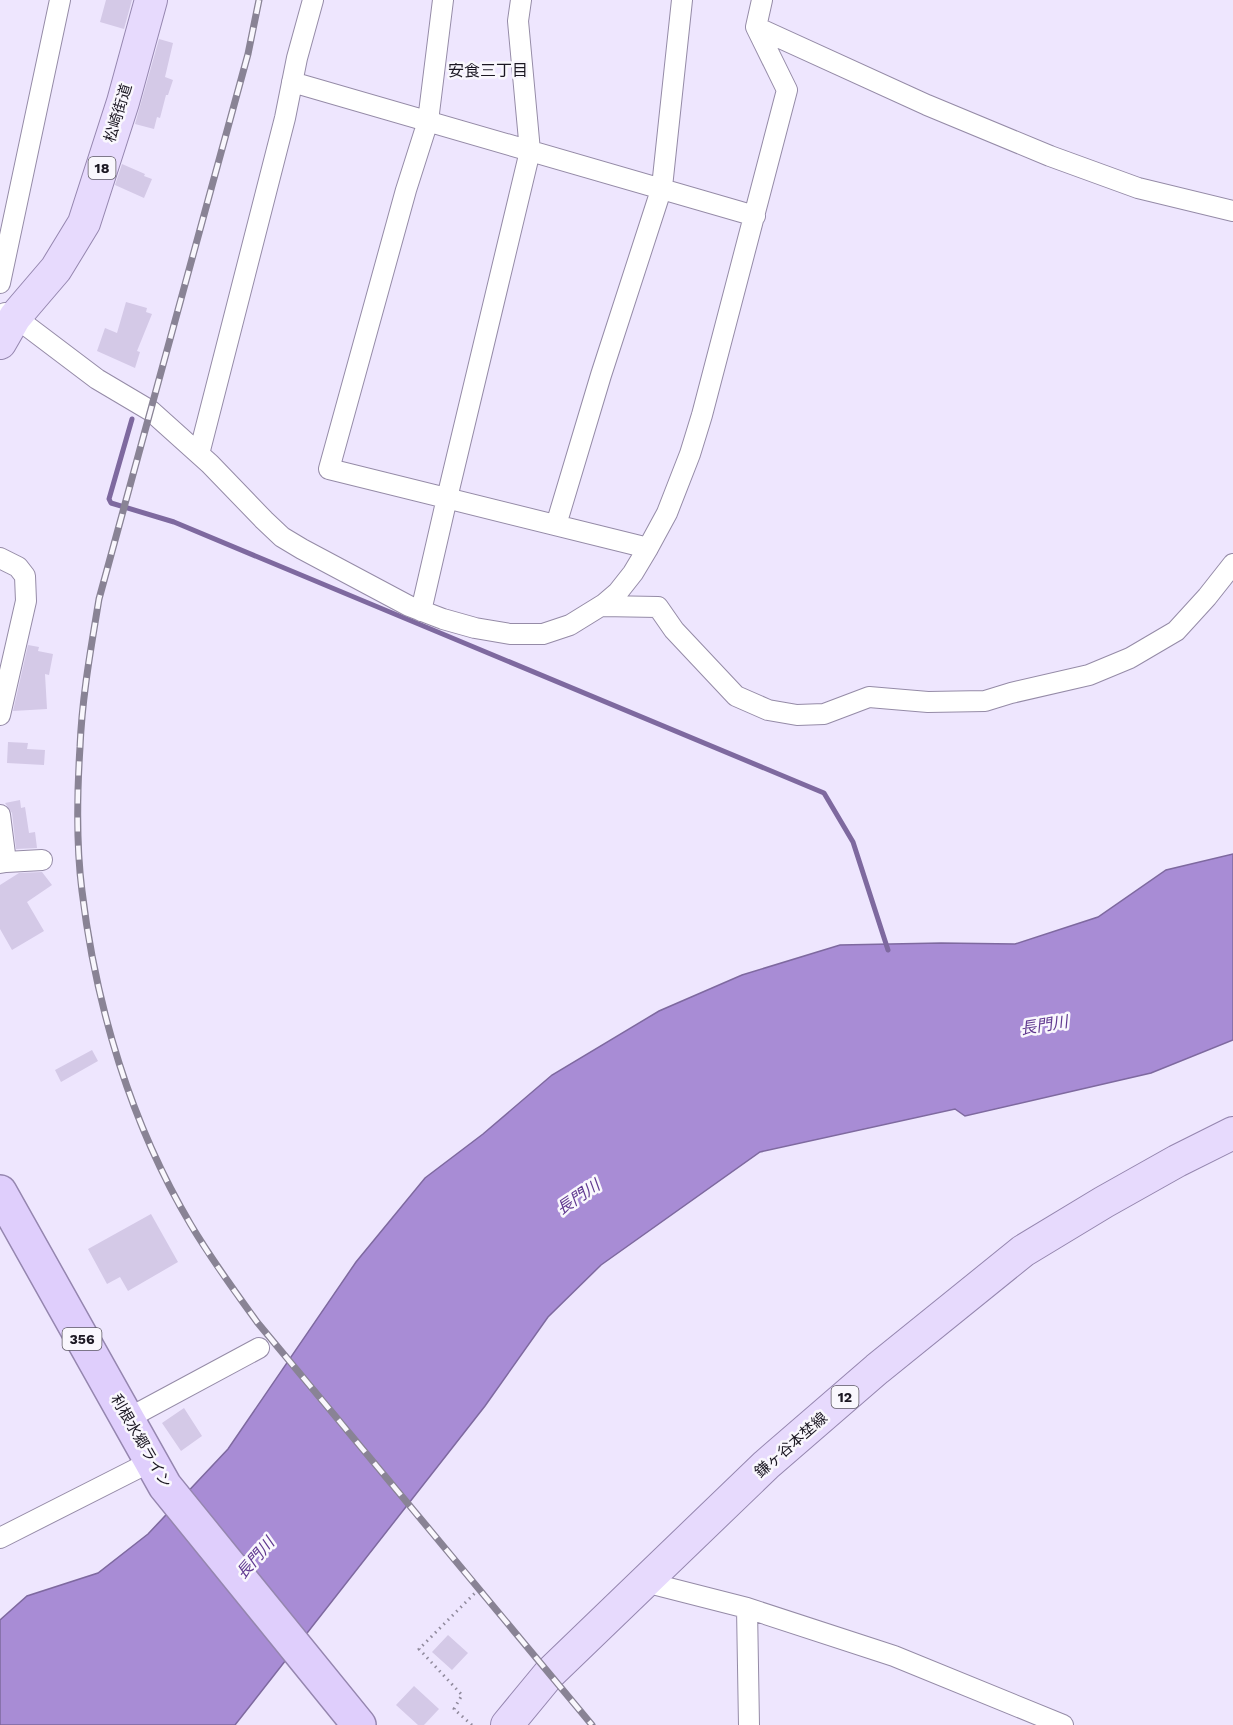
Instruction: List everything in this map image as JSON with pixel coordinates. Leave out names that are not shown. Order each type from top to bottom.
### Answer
[{"type":"highway","name":"利根水郷ライン","points":[[3,1202],[158,1474],[353,1719]]},
{"type":"main road","name":"松崎街道","points":[[5,324],[56,269],[84,223],[123,102],[151,0]]},
{"type":"main road","name":"鎌ヶ谷本埜線","points":[[507,1725],[549,1674],[766,1465],[877,1369],[1023,1251],[1104,1202],[1233,1133]]},
{"type":"street","points":[[0,283],[60,0]]},
{"type":"street","points":[[200,454],[313,0]]},
{"type":"street","points":[[443,0],[428,121],[406,190],[329,469],[648,548]]},
{"type":"street","points":[[421,610],[530,151],[518,21],[521,0]]},
{"type":"street","points":[[556,525],[661,189],[682,0]]},
{"type":"street","points":[[5,324],[151,411],[200,454],[282,537],[369,586],[443,619],[475,628],[510,634],[543,634],[570,625],[602,606],[618,592],[633,573],[667,513],[690,454],[787,90],[756,27],[762,0]]},
{"type":"street","points":[[756,27],[927,105],[1050,156],[1138,188],[1233,212]]},
{"type":"street","points":[[292,82],[755,216]]},
{"type":"street","points":[[0,558],[18,567],[25,576],[26,601],[0,715]]},
{"type":"street","points":[[602,606],[658,607],[674,630],[736,696],[768,710],[797,715],[824,714],[869,697],[928,702],[985,701],[1089,675],[1130,658],[1176,630],[1208,597],[1233,564]]},
{"type":"street","points":[[0,815],[3,863],[42,860]]},
{"type":"street","points":[[127,1419],[259,1348]]},
{"type":"street","points":[[0,1538],[158,1474]]},
{"type":"street","points":[[645,1582],[747,1608],[894,1656],[1063,1725]]},
{"type":"street","points":[[747,1608],[749,1725]]},
{"type":"path","points":[[472,1725],[454,1709],[462,1695],[419,1649],[478,1589]]},
{"type":"water","name":"長門川","points":[[1233,854],[1233,1040],[1151,1073],[965,1116],[955,1109],[760,1152],[601,1265],[548,1317],[485,1406],[235,1725],[0,1725],[0,1620],[27,1596],[98,1573],[148,1534],[228,1449],[356,1262],[425,1178],[483,1134],[552,1075],[659,1011],[742,975],[840,945],[1015,944],[1098,917],[1166,870]]},
{"type":"building","points":[[106,0],[132,0],[124,29],[100,22]]},
{"type":"building","points":[[159,39],[173,43],[165,77],[173,80],[154,129],[135,124]]},
{"type":"building","points":[[122,164],[152,179],[144,198],[115,185]]},
{"type":"building","points":[[126,302],[147,308],[146,312],[152,314],[137,351],[140,352],[135,368],[97,351],[105,328],[117,333]]},
{"type":"building","points":[[28,645],[39,647],[38,651],[53,654],[49,675],[45,674],[47,709],[13,711]]},
{"type":"building","points":[[8,742],[28,743],[27,749],[45,750],[44,765],[7,763]]},
{"type":"building","points":[[20,800],[21,808],[25,807],[29,833],[35,832],[37,848],[16,849],[12,813],[5,803]]},
{"type":"building","points":[[42,872],[52,885],[27,902],[44,931],[12,950],[0,929],[0,885],[19,873]]},
{"type":"building","points":[[92,1050],[98,1061],[61,1082],[55,1070]]},
{"type":"building","points":[[151,1214],[178,1262],[128,1291],[120,1277],[107,1284],[88,1249]]},
{"type":"building","points":[[184,1408],[202,1436],[181,1451],[162,1423]]},
{"type":"building","points":[[448,1635],[468,1653],[452,1670],[432,1652]]},
{"type":"building","points":[[414,1686],[439,1709],[424,1725],[418,1725],[396,1705]]},
{"type":"waterway","points":[[132,419],[109,499],[111,503],[174,522],[824,793],[853,842],[888,950]]},
{"type":"railway","points":[[259,0],[248,54],[99,599],[83,710],[78,801],[80,873],[96,978],[119,1064],[134,1106],[170,1186],[207,1250],[257,1322],[592,1725]]},
{"type":"district","name":"安食三丁目","points":[[488,70]]}]
